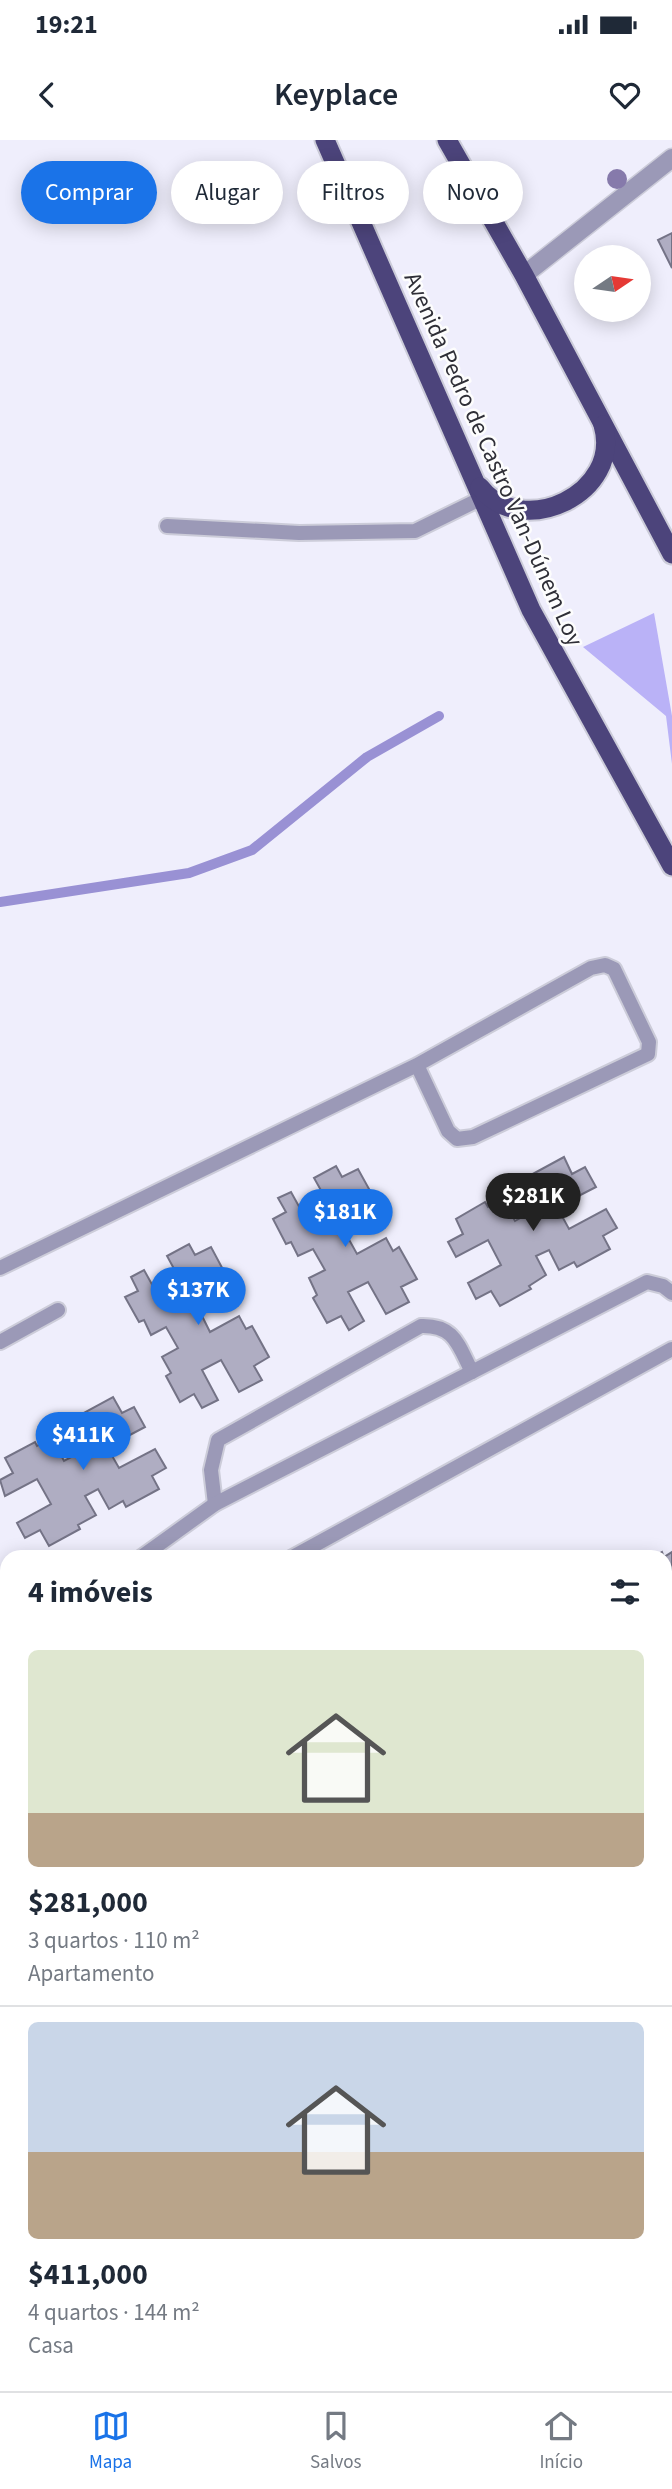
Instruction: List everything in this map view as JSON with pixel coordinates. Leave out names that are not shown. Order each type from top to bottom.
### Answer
[{"type":"highway","name":"Avenida Pedro de Castro Van-Dúnem Loy","points":[[325,140],[531,610],[672,866]]},
{"type":"highway","points":[[447,140],[524,275],[672,554]]},
{"type":"highway","points":[[478,489],[505,505],[529,511],[554,508],[576,497],[593,479],[603,456],[605,431],[602,421]]},
{"type":"street","points":[[524,275],[672,158]]},
{"type":"lane","points":[[167,526],[299,533],[415,531],[478,489]]},
{"type":"lane","points":[[0,1268],[417,1065],[591,968],[605,965],[614,969],[649,1042],[648,1054],[472,1137],[457,1139],[448,1131],[417,1065]]},
{"type":"lane","points":[[151,1550],[215,1504],[647,1282],[663,1286],[672,1293]]},
{"type":"lane","points":[[0,1342],[58,1310]]},
{"type":"lane","points":[[215,1504],[211,1470],[218,1440],[421,1326],[439,1326],[453,1336],[472,1372]]},
{"type":"lane","points":[[306,1550],[672,1349]]},
{"type":"shaded area","points":[[654,613],[672,716],[672,764],[666,716],[583,647]]},
{"type":"building","points":[[672,233],[672,268],[658,240]]},
{"type":"building","points":[[564,1157],[572,1174],[585,1167],[596,1187],[557,1207],[569,1229],[606,1209],[617,1228],[603,1236],[610,1249],[577,1267],[574,1262],[559,1270],[549,1250],[536,1256],[546,1275],[529,1286],[531,1289],[500,1306],[491,1291],[476,1299],[468,1283],[501,1265],[488,1240],[456,1257],[448,1242],[463,1234],[456,1219],[485,1202],[488,1207],[503,1199],[515,1221],[529,1213],[517,1190],[532,1182],[529,1176]]},
{"type":"building","points":[[336,1166],[342,1177],[358,1169],[374,1198],[367,1202],[377,1220],[347,1236],[357,1254],[386,1238],[393,1251],[399,1247],[417,1279],[401,1287],[409,1302],[386,1314],[368,1282],[348,1292],[364,1321],[349,1330],[341,1316],[327,1323],[313,1298],[317,1295],[309,1278],[325,1270],[313,1249],[298,1256],[291,1242],[286,1244],[273,1219],[286,1212],[278,1198],[291,1192],[307,1221],[331,1208],[314,1178]]},
{"type":"building","points":[[189,1244],[195,1255],[211,1247],[227,1277],[220,1280],[230,1298],[201,1314],[210,1332],[239,1316],[246,1329],[252,1326],[269,1357],[254,1366],[262,1380],[239,1392],[221,1360],[202,1370],[218,1400],[202,1408],[194,1394],[180,1402],[166,1376],[171,1373],[162,1357],[178,1348],[166,1327],[151,1335],[144,1320],[139,1322],[125,1297],[138,1291],[131,1277],[144,1270],[160,1299],[184,1287],[167,1256]]},
{"type":"building","points":[[113,1397],[122,1413],[134,1407],[145,1427],[107,1447],[119,1468],[155,1449],[166,1468],[152,1476],[159,1489],[126,1507],[123,1501],[109,1509],[98,1489],[85,1496],[96,1515],[78,1525],[80,1529],[49,1546],[40,1530],[25,1538],[17,1523],[51,1504],[37,1479],[5,1496],[0,1480],[13,1473],[5,1458],[35,1442],[37,1446],[52,1438],[64,1461],[79,1453],[66,1430],[82,1422],[78,1416]]},
{"type":"waterway","points":[[0,902],[189,873],[252,850],[367,757],[439,716]]}]
